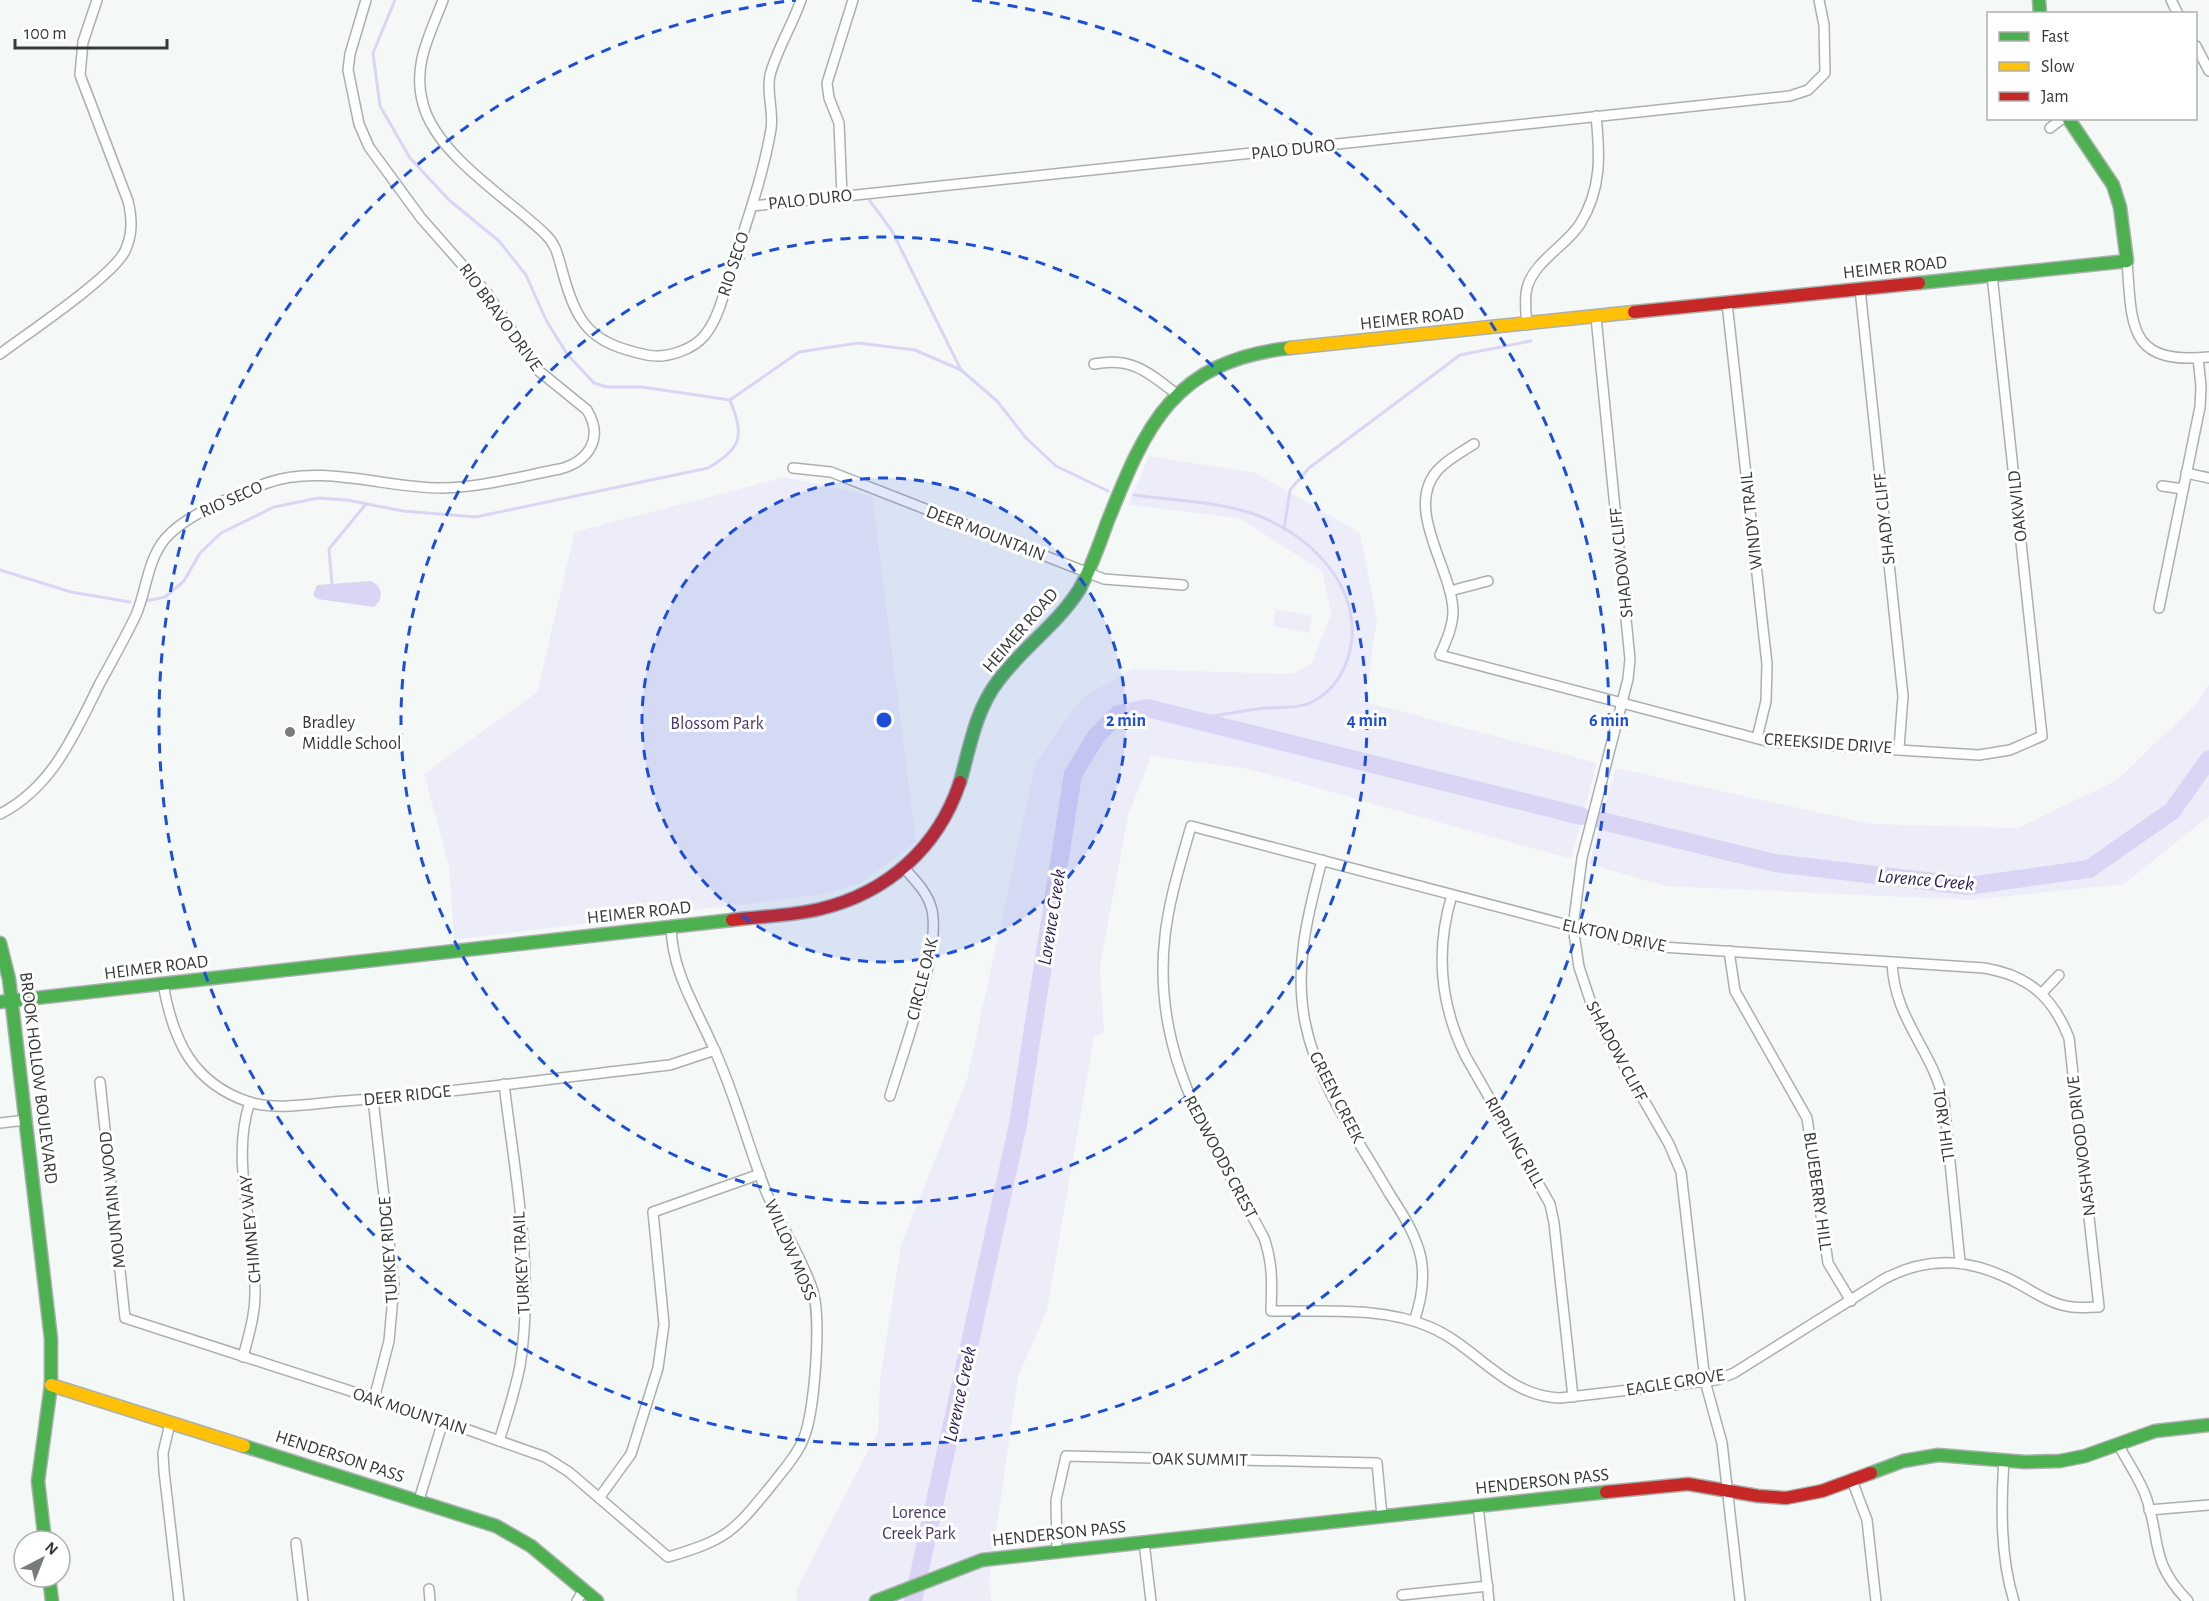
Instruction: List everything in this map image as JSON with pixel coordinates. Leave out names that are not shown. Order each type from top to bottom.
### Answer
[{"type":"street","points":[[0,354],[107,272],[121,258],[129,240],[132,220],[128,201],[80,75],[83,42],[97,0]]},
{"type":"street","name":"RIO BRAVO DRIVE","points":[[366,0],[350,54],[348,70],[363,136],[394,183],[421,218],[487,293],[539,371],[578,402],[591,417]]},
{"type":"street","name":"RIO SECO","points":[[443,0],[425,44],[419,69],[418,85],[427,116],[445,142],[481,180],[547,235],[556,248],[573,307],[584,324],[601,338],[624,350],[656,357],[682,350],[698,341],[714,321],[752,206],[771,128],[770,76],[777,53],[801,0]]},
{"type":"street","points":[[842,196],[840,129],[827,91],[827,83],[853,0]]},
{"type":"street","name":"PALO DURO","points":[[752,206],[1790,96],[1808,90],[1825,72],[1824,25],[1820,0]]},
{"type":"street","points":[[2197,48],[2209,71]]},
{"type":"street","points":[[1527,325],[1526,298],[1530,279],[1572,235],[1591,201],[1599,163],[1596,116]]},
{"type":"street","points":[[2050,128],[2061,120]]},
{"type":"street","points":[[2069,120],[2113,185],[2120,207],[2131,315],[2140,340],[2151,350],[2164,356],[2209,357]]},
{"type":"street","name":"HEIMER ROAD","points":[[6,1001],[818,910],[870,892],[904,868],[940,827],[956,797],[975,726],[986,698],[1006,668],[1064,610],[1088,573],[1140,441],[1153,418],[1175,393],[1214,368],[1257,353],[2127,261]]},
{"type":"street","name":"OAKWILD","points":[[1992,275],[2042,736]]},
{"type":"street","name":"SHADY CLIFF","points":[[1860,289],[1903,696],[1899,748]]},
{"type":"street","name":"WINDY TRAIL","points":[[1727,303],[1767,664],[1766,701],[1757,738]]},
{"type":"street","name":"SHADOW CLIFF","points":[[1596,317],[1630,649],[1628,679],[1582,858],[1573,927],[1579,967],[1595,1016],[1669,1144],[1681,1172],[1705,1381],[1720,1432],[1740,1601]]},
{"type":"street","points":[[2159,608],[2200,407],[2201,386],[2198,358]]},
{"type":"street","points":[[1094,364],[1121,361],[1137,366],[1175,393]]},
{"type":"street","name":"RIO SECO","points":[[0,814],[28,796],[62,757],[135,615],[146,588],[150,564],[165,539],[180,523],[269,482],[293,478],[319,477],[445,488],[560,469],[574,465],[589,452],[594,436],[591,417]]},
{"type":"street","points":[[1474,444],[1436,471],[1426,493],[1426,517],[1450,591],[1488,581]]},
{"type":"street","name":"DEER MOUNTAIN","points":[[793,468],[811,468],[831,472],[1104,579],[1183,585]]},
{"type":"street","points":[[2186,473],[2209,478]]},
{"type":"street","points":[[2162,486],[2183,489]]},
{"type":"street","name":"CREEKSIDE DRIVE","points":[[1450,591],[1453,613],[1451,629],[1440,655],[1770,742],[1993,754],[2010,750],[2042,736]]},
{"type":"street","name":"ELKTON DRIVE","points":[[1191,825],[1573,927],[1653,946],[2003,971],[2021,978],[2042,993]]},
{"type":"street","name":"REDWOODS CREST","points":[[1191,825],[1174,889],[1165,936],[1164,989],[1168,1030],[1184,1087],[1194,1111],[1264,1238],[1272,1272],[1271,1311]]},
{"type":"street","name":"GREEN CREEK","points":[[1322,860],[1302,949],[1300,982],[1305,1023],[1317,1062],[1330,1092],[1415,1239],[1423,1279],[1423,1294],[1414,1321]]},
{"type":"street","name":"CIRCLE OAK","points":[[890,1096],[933,946],[934,926],[931,907],[920,886],[904,868]]},
{"type":"street","name":"RIPPLING RILL","points":[[1452,895],[1445,923],[1442,960],[1445,1000],[1457,1039],[1466,1057],[1550,1204],[1573,1397]]},
{"type":"street","name":"WILLOW MOSS","points":[[668,1557],[710,1544],[741,1523],[795,1455],[804,1439],[810,1415],[818,1318],[815,1298],[760,1174],[715,1050],[677,970],[671,948],[671,926]]},
{"type":"street","name":"BROOK HOLLOW BOULEVARD","points":[[0,943],[6,1001],[26,1120],[51,1339],[51,1384],[39,1458],[38,1481],[44,1529]]},
{"type":"street","name":"BLUEBERRY HILL","points":[[1729,951],[1735,991],[1807,1118],[1823,1242],[1828,1263],[1851,1300]]},
{"type":"street","name":"TORY HILL","points":[[1892,962],[1893,986],[1900,1009],[1935,1072],[1941,1092],[1960,1262]]},
{"type":"street","points":[[2042,993],[2059,975]]},
{"type":"street","name":"DEER RIDGE","points":[[163,984],[173,1029],[191,1062],[219,1087],[250,1102],[281,1106],[373,1099],[670,1065],[715,1050]]},
{"type":"street","name":"NASHWOOD DRIVE","points":[[2042,993],[2057,1011],[2069,1038],[2099,1306]]},
{"type":"street","name":"MOUNTAIN WOOD","points":[[100,1082],[124,1318]]},
{"type":"street","name":"TURKEY TRAIL","points":[[499,1441],[520,1366],[525,1321],[524,1263],[504,1084]]},
{"type":"street","name":"TURKEY RIDGE","points":[[373,1099],[394,1285],[390,1341],[374,1399]]},
{"type":"street","name":"CHIMNEY WAY","points":[[243,1357],[252,1323],[256,1290],[241,1136],[250,1102]]},
{"type":"street","points":[[0,1123],[26,1120]]},
{"type":"street","points":[[599,1498],[631,1454],[658,1368],[664,1324],[653,1212],[760,1174]]},
{"type":"street","name":"EAGLE GROVE","points":[[1271,1311],[1380,1314],[1414,1321],[1459,1342],[1500,1377],[1518,1388],[1549,1397],[1573,1397],[1705,1381],[1734,1373],[1907,1268],[1932,1262],[1960,1262],[1995,1272],[2057,1303],[2072,1307],[2099,1306]]},
{"type":"street","name":"OAK MOUNTAIN","points":[[124,1318],[443,1421],[554,1462],[668,1557]]},
{"type":"street","name":"HENDERSON PASS","points":[[51,1384],[477,1519],[514,1535],[597,1601]]},
{"type":"street","points":[[418,1500],[443,1421]]},
{"type":"street","points":[[170,1423],[163,1453],[179,1601]]},
{"type":"street","name":"HENDERSON PASS","points":[[876,1601],[972,1562],[1674,1484],[1704,1484],[1771,1498],[1785,1498],[1827,1491],[1921,1457],[1960,1454],[2032,1463],[2062,1461],[2155,1431],[2209,1425]]},
{"type":"street","points":[[2118,1444],[2144,1493],[2160,1562],[2170,1581],[2188,1601]]},
{"type":"street","name":"OAK SUMMIT","points":[[1057,1552],[1055,1513],[1066,1456],[1377,1463],[1382,1516]]},
{"type":"street","points":[[2004,1460],[2001,1502],[2014,1601]]},
{"type":"street","points":[[1852,1483],[1867,1520],[1876,1601]]},
{"type":"street","points":[[2149,1510],[2209,1505]]},
{"type":"street","points":[[1478,1506],[1490,1601]]},
{"type":"street","points":[[1144,1542],[1151,1601]]},
{"type":"street","points":[[296,1544],[303,1601]]},
{"type":"street","points":[[1402,1595],[1488,1586]]},
{"type":"street","points":[[429,1589],[430,1601]]},
{"type":"street","points":[[577,1601],[584,1589]]},
{"type":"green space","name":"Lorence Creek Park","points":[[1149,456],[1256,473],[1360,533],[1377,619],[1365,702],[1597,763],[1571,859],[1249,769],[1151,756],[1128,816],[1100,966],[1104,1032],[1094,1037],[1047,1310],[1018,1377],[989,1582],[992,1601],[797,1601],[797,1589],[878,1431],[880,1380],[901,1245],[967,1079],[1036,762],[1082,698],[1132,669],[1292,674],[1312,663],[1331,614],[1322,571],[1239,518],[1128,505]]},
{"type":"green space","name":"Blossom Park","points":[[785,477],[872,496],[916,842],[861,883],[824,894],[454,940],[449,866],[424,774],[537,692],[575,532]]},
{"type":"green space","points":[[1276,609],[1312,616],[1309,633],[1273,626]]},
{"type":"green space","points":[[2209,684],[2209,816],[2124,884],[1971,900],[1665,886],[1589,864],[1616,768],[1872,824],[2018,828],[2117,780],[2197,703]]},
{"type":"shaded area","points":[[371,581],[378,586],[381,593],[374,607],[317,599],[313,595],[317,585]]},
{"type":"waterway","points":[[395,0],[373,53],[380,106],[410,158],[449,200],[499,241],[526,275],[546,320],[567,354],[594,383],[607,387],[642,387],[730,400],[799,352],[858,343],[915,350],[961,370],[997,401],[1026,438],[1056,466],[1108,491]]},
{"type":"waterway","points":[[870,201],[892,231],[961,370]]},
{"type":"waterway","points":[[1284,529],[1290,490],[1309,468],[1460,355],[1531,341]]},
{"type":"waterway","points":[[146,601],[165,597],[184,581],[200,553],[221,533],[274,507],[318,498],[347,500],[403,511],[476,517],[708,468],[728,454],[737,440],[737,423],[730,400]]},
{"type":"waterway","points":[[1134,495],[1229,507],[1259,516],[1278,525],[1295,535],[1326,563],[1338,580],[1346,598],[1351,617],[1352,638],[1348,658],[1340,676],[1327,692],[1310,703],[1299,706],[1265,708],[1193,719]]},
{"type":"waterway","points":[[332,584],[329,549],[366,504]]},
{"type":"waterway","points":[[0,570],[71,592],[130,602]]},
{"type":"waterway","name":"Lorence Creek","points":[[913,1601],[1018,1124],[1073,774],[1097,735],[1118,714],[1147,708],[1581,816]]},
{"type":"waterway","name":"Lorence Creek","points":[[1602,821],[1775,863],[1968,886],[2089,869],[2172,811],[2209,759]]},
{"type":"traffic: fast","points":[[2039,0],[2040,12]]},
{"type":"traffic: fast","points":[[1919,283],[2127,261],[2120,207],[2113,185],[2069,120]]},
{"type":"traffic: fast","points":[[960,782],[974,730],[990,693],[1007,669],[1060,614],[1079,590],[1136,456],[1151,428],[1169,404],[1191,383],[1218,367],[1250,355],[1290,348]]},
{"type":"traffic: fast","points":[[0,1002],[732,920]]},
{"type":"traffic: fast","points":[[0,943],[9,979],[51,1339],[51,1385],[38,1481],[44,1529]]},
{"type":"traffic: fast","points":[[1871,1473],[1903,1461],[1938,1455],[2025,1462],[2060,1461],[2085,1456],[2155,1431],[2209,1425]]},
{"type":"traffic: fast","points":[[244,1446],[496,1526],[531,1546],[597,1601]]},
{"type":"traffic: fast","points":[[876,1601],[982,1560],[1606,1492]]},
{"type":"traffic: fast","points":[[50,1589],[52,1601]]},
{"type":"traffic: slow","points":[[1290,348],[1634,312]]},
{"type":"traffic: slow","points":[[51,1385],[244,1446]]},
{"type":"traffic: jam","points":[[1634,312],[1919,283]]},
{"type":"traffic: jam","points":[[732,920],[787,915],[820,909],[867,892],[888,879],[924,847],[950,806],[960,782]]},
{"type":"traffic: jam","points":[[1606,1492],[1688,1484],[1758,1496],[1786,1498],[1822,1491],[1871,1473]]},
{"type":"place","name":"Bradley Middle School","points":[[290,732]]}]
